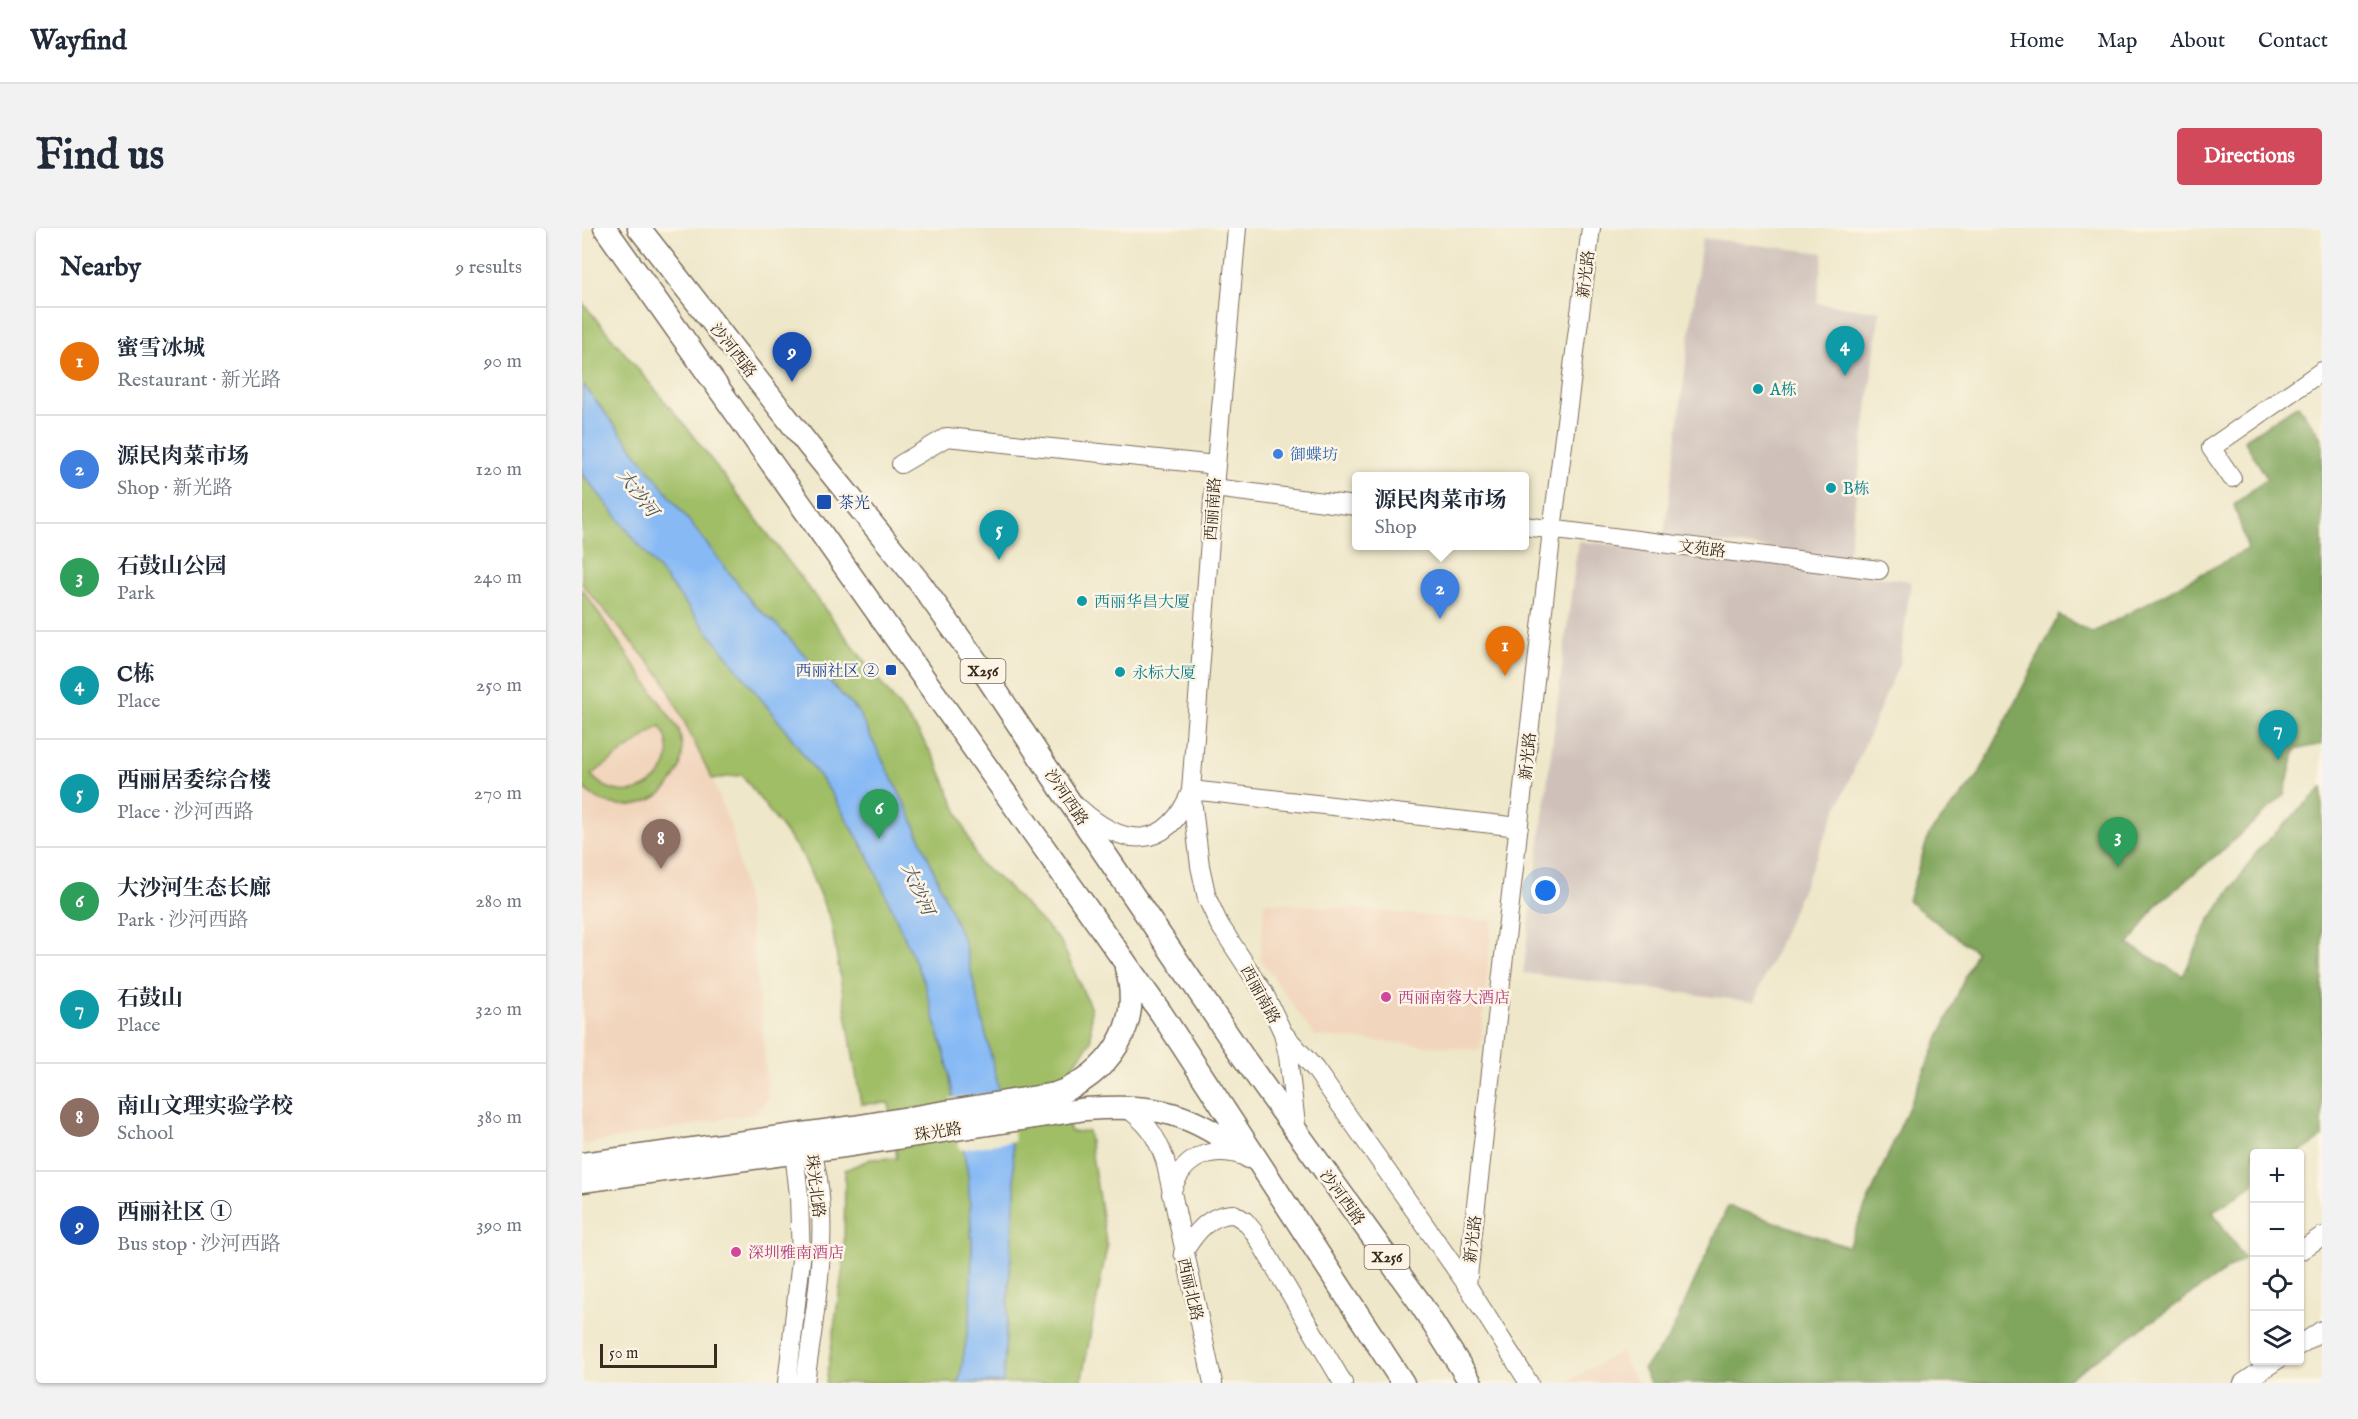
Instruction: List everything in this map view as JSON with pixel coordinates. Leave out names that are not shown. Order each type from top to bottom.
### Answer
[{"type":"main road","name":"沙河西路","points":[[605,228],[1161,1013],[1403,1383]]},
{"type":"main road","name":"沙河西路","points":[[639,228],[651,238],[809,446],[926,592],[979,665],[1065,795],[1298,1135],[1418,1300],[1471,1383]]},
{"type":"main road","name":"珠光路","points":[[1057,1104],[1073,1088],[1095,1072],[1116,1047],[1127,1027],[1132,1005],[1131,983],[1124,960]]},
{"type":"main road","name":"珠光路","points":[[582,1181],[1057,1104],[1150,1108],[1184,1118],[1210,1130],[1252,1160]]},
{"type":"main road","name":"珠光路","points":[[582,1164],[804,1145]]},
{"type":"street","name":"西丽南路","points":[[1236,228],[1191,790],[1206,898],[1219,924],[1264,993],[1282,1033],[1288,1056],[1298,1135]]},
{"type":"street","name":"新光路","points":[[1467,1285],[1552,530],[1591,228]]},
{"type":"street","points":[[2232,478],[2211,448],[2322,370]]},
{"type":"street","points":[[901,464],[946,437],[1216,465]]},
{"type":"street","points":[[1214,488],[1352,505]]},
{"type":"street","name":"文苑路","points":[[1529,527],[1879,570]]},
{"type":"street","name":"西丽南路","points":[[1065,795],[1110,831],[1135,839],[1150,836],[1175,820],[1185,807],[1191,790]]},
{"type":"street","points":[[1191,790],[1519,827]]},
{"type":"street","points":[[1282,1033],[1315,1069],[1467,1285],[1529,1383]]},
{"type":"street","name":"西丽北路","points":[[1124,1106],[1141,1118],[1159,1144],[1213,1383]]},
{"type":"street","name":"珠光北路","points":[[786,1383],[798,1301],[801,1260],[799,1195],[804,1145]]},
{"type":"street","name":"珠光北路","points":[[804,1145],[820,1195],[820,1264],[805,1383]]},
{"type":"street","points":[[1172,1194],[1179,1173],[1197,1158],[1221,1151],[1252,1160]]},
{"type":"street","name":"珠光路","points":[[1252,1160],[1272,1182]]},
{"type":"street","points":[[1183,1252],[1203,1225],[1214,1218],[1234,1214],[1245,1221],[1254,1232],[1343,1383]]},
{"type":"street","points":[[2304,1248],[2322,1236]]},
{"type":"street","points":[[2304,1342],[2322,1330]]},
{"type":"street","points":[[2243,1383],[2270,1365]]},
{"type":"shaded area","points":[[1702,238],[1823,253],[1817,303],[1880,311],[1848,558],[1664,536]]},
{"type":"shaded area","points":[[1578,541],[1911,581],[1900,662],[1754,1002],[1523,973]]},
{"type":"shaded area","points":[[582,584],[664,680],[712,779],[732,830],[748,908],[768,1099],[756,1113],[582,1145]]},
{"type":"shaded area","name":"西丽南蓉大酒店","points":[[1265,902],[1492,921],[1480,1050],[1315,1036],[1260,959]]},
{"type":"shaded area","points":[[1620,1352],[1638,1383],[1565,1383]]},
{"type":"green space","points":[[582,302],[688,429],[919,733],[937,763],[979,863],[1005,884],[1061,942],[1091,1009],[1091,1041],[1057,1088],[1071,1132],[1088,1131],[1107,1247],[1081,1383],[826,1383],[844,1260],[845,1170],[871,1159],[897,1158],[889,1103],[861,1104],[831,921],[803,856],[742,775],[712,779],[664,680],[582,584]]},
{"type":"green space","points":[[2298,405],[2322,439],[2322,744],[2295,750],[2284,795],[2224,849],[2156,905],[2129,945],[2183,976],[2209,921],[2259,849],[2322,788],[2322,1085],[2318,1087],[2322,1093],[2322,1138],[2304,1150],[2250,1149],[2250,1187],[2213,1212],[2244,1258],[2062,1383],[1650,1383],[1643,1369],[1669,1338],[1728,1206],[1848,1247],[1976,952],[1908,901],[1929,834],[1978,776],[2059,615],[2092,633],[2248,549],[2234,505],[2267,478],[2244,440]]},
{"type":"green space","points":[[582,589],[679,730],[682,757],[677,774],[668,787],[656,797],[641,803],[626,806],[610,804],[595,797],[582,786]],"holes":[[[660,726],[667,743],[668,759],[662,772],[651,783],[638,790],[622,791],[606,787],[591,775]]]},
{"type":"water","name":"大沙河","points":[[582,383],[755,606],[776,624],[858,712],[909,812],[964,942],[1013,1149],[1015,1190],[1003,1383],[959,1383],[970,1317],[972,1244],[968,1175],[947,1063],[924,982],[870,859],[832,794],[788,733],[582,473]]},
{"type":"pier","points":[[1004,1093],[1015,1141],[960,1150],[950,1098]]},
{"type":"place","name":"C栋","points":[[1845,376]]},
{"type":"place","name":"西丽社区 ①","points":[[792,382]]},
{"type":"place","name":"A栋","points":[[1758,389]]},
{"type":"place","name":"御蝶坊","points":[[1278,454]]},
{"type":"place","name":"B栋","points":[[1831,488]]},
{"type":"place","name":"茶光","points":[[824,502]]},
{"type":"place","name":"西丽居委综合楼","points":[[999,560]]},
{"type":"place","name":"西丽华昌大厦","points":[[1082,601]]},
{"type":"place","name":"源民肉菜市场","points":[[1440,619]]},
{"type":"place","name":"西丽社区 ②","points":[[891,670]]},
{"type":"place","name":"永标大厦","points":[[1120,672]]},
{"type":"place","name":"蜜雪冰城","points":[[1505,676]]},
{"type":"place","name":"石鼓山","points":[[2278,760]]},
{"type":"place","name":"大沙河生态长廊","points":[[879,839]]},
{"type":"place","name":"石鼓山公园","points":[[2118,867]]},
{"type":"place","name":"南山文理实验学校","points":[[661,869]]},
{"type":"place","name":"西丽南蓉大酒店","points":[[1386,997]]},
{"type":"place","name":"深圳雅南酒店","points":[[736,1252]]}]
